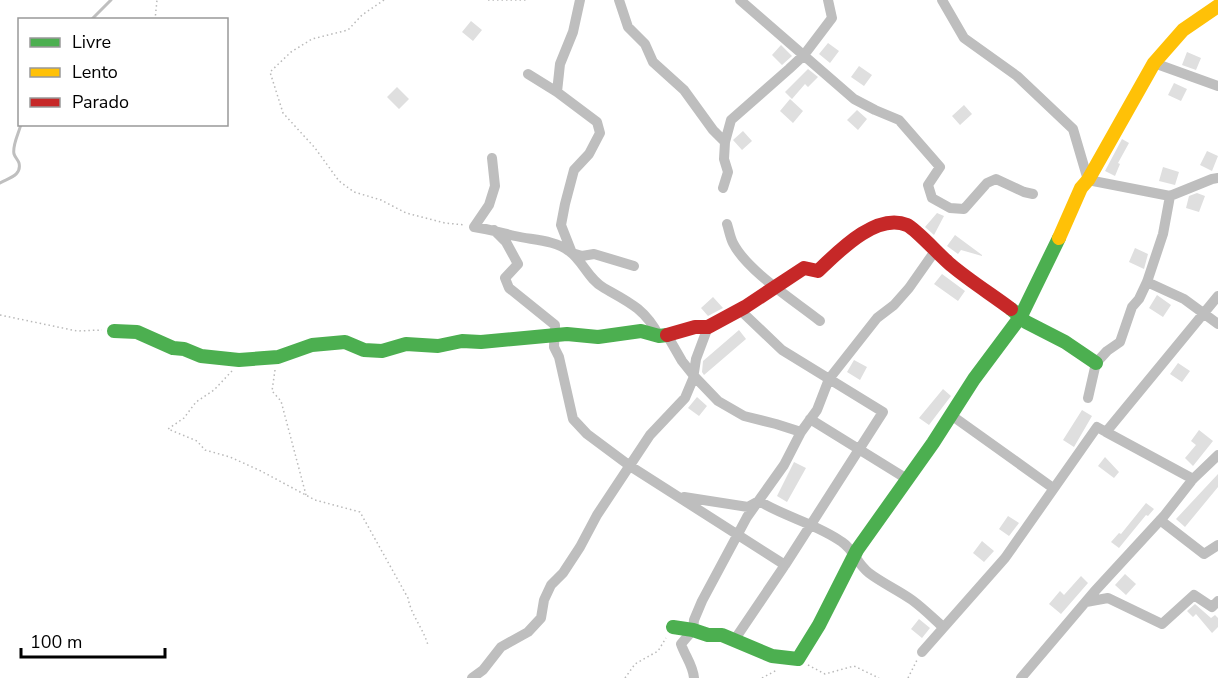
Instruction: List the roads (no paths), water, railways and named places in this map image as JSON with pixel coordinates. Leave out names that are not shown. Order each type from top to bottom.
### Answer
[{"type":"street","points":[[557,92],[560,64],[573,32],[580,0]]},
{"type":"street","points":[[612,0],[620,4],[628,27],[645,44],[653,62],[684,90],[725,142]]},
{"type":"street","points":[[740,0],[854,99],[899,120],[940,168],[928,185],[932,198],[950,208],[964,209],[987,183],[996,179],[1033,194]]},
{"type":"street","points":[[723,189],[728,172],[724,159],[725,142],[731,120],[804,55],[832,18],[828,0]]},
{"type":"street","points":[[942,0],[964,38],[1017,76],[1073,129],[1088,180]]},
{"type":"street","points":[[673,627],[708,635],[722,635],[772,656],[798,659],[819,625],[854,556],[974,379],[1021,316],[1050,259],[1081,188],[1088,180],[1154,63],[1183,30],[1218,6]]},
{"type":"street","points":[[1154,63],[1218,86]]},
{"type":"street","points":[[528,74],[597,122],[600,133],[588,154],[574,170],[561,225],[572,253],[591,279],[620,296],[648,317],[694,376],[718,401],[744,416],[801,432]]},
{"type":"street","points":[[492,158],[495,186],[489,205],[474,227],[560,246],[582,256],[594,254],[634,266]]},
{"type":"street","points":[[1088,180],[1170,196],[1218,178]]},
{"type":"street","points":[[1088,398],[1096,363],[1120,342],[1132,307],[1147,282],[1163,234],[1170,196]]},
{"type":"street","points":[[727,224],[733,243],[746,260],[773,288],[785,294],[820,321]]},
{"type":"street","points":[[114,331],[137,332],[164,345],[184,349],[201,356],[239,360],[278,357],[312,345],[345,342],[364,350],[382,351],[406,344],[438,346],[462,341],[481,342],[555,335],[598,337],[641,331],[663,335],[695,327],[708,327],[740,310],[804,268],[818,271],[847,244],[870,229],[888,224],[908,225],[951,265],[1026,322],[1065,342],[1096,363]]},
{"type":"street","points":[[494,230],[506,242],[518,264],[505,278],[508,288],[555,325],[554,347],[559,357],[573,419],[587,434],[630,466],[785,565]]},
{"type":"street","points":[[694,678],[691,662],[681,644],[693,630],[694,620],[706,594],[747,517],[784,465],[801,432],[818,410],[829,379],[877,318],[894,305],[909,288],[935,251]]},
{"type":"street","points":[[1147,282],[1184,299],[1218,324]]},
{"type":"street","points":[[1106,432],[1218,296]]},
{"type":"street","points":[[735,639],[883,412],[782,350],[740,310]]},
{"type":"street","points":[[472,678],[483,670],[501,647],[528,632],[541,618],[544,600],[551,585],[563,573],[597,515],[650,435],[685,398],[708,327]]},
{"type":"street","points":[[951,415],[1053,488]]},
{"type":"street","points":[[810,419],[907,479]]},
{"type":"street","points":[[922,652],[1005,558],[1097,427],[1193,479]]},
{"type":"street","points":[[1021,678],[1160,520],[1193,479],[1218,455]]},
{"type":"street","points":[[681,497],[748,507],[759,501]]},
{"type":"street","points":[[759,501],[773,510],[842,542],[853,552],[867,572],[914,601],[943,627]]},
{"type":"street","points":[[1160,520],[1204,554],[1218,545]]},
{"type":"street","points":[[1086,602],[1108,598],[1162,624],[1194,595],[1212,607],[1218,601]]},
{"type":"waterway","points":[[93,18],[111,0]]},
{"type":"waterway","points":[[0,183],[14,176],[18,171],[19,163],[14,150],[20,126]]}]
